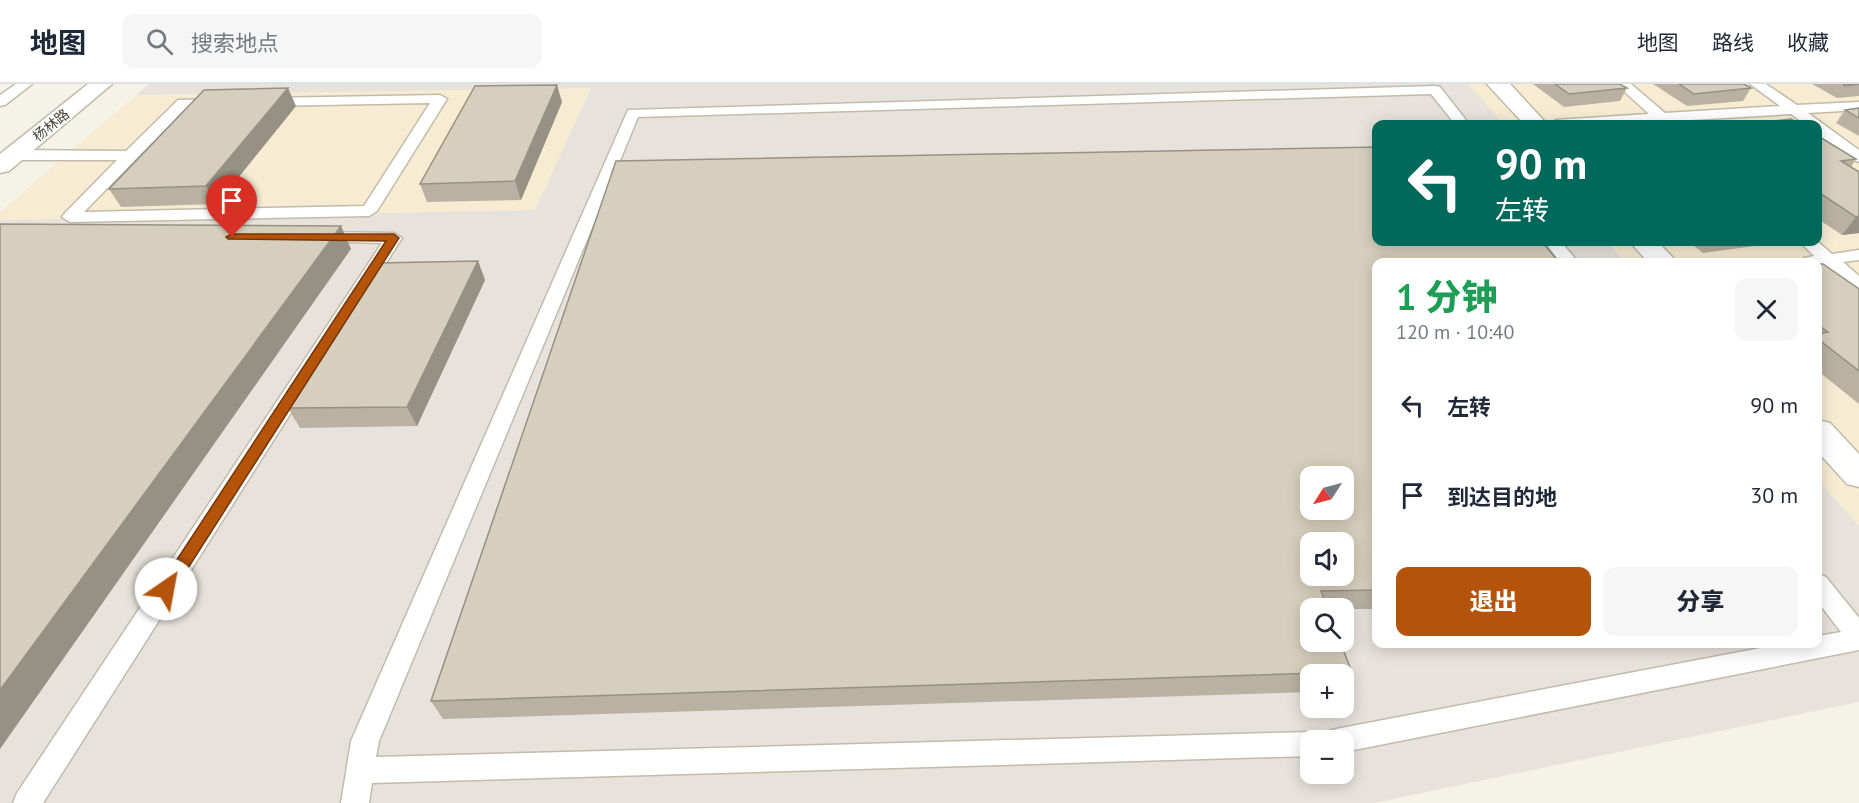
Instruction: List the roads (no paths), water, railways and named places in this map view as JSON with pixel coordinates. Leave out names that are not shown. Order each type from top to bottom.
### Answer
[{"type":"street","name":"杨林路","points":[[7,160],[101,84]]},
{"type":"street","points":[[1498,84],[1532,120]]},
{"type":"street","points":[[1647,246],[1659,258]]},
{"type":"street","points":[[1822,435],[1857,471]]},
{"type":"lane","points":[[0,102],[25,84]]},
{"type":"lane","points":[[1623,84],[1665,120]]},
{"type":"lane","points":[[1757,84],[1808,120]]},
{"type":"lane","points":[[355,803],[365,741],[633,113],[1435,90],[1459,120]]},
{"type":"lane","points":[[7,160],[130,156],[183,103],[440,99],[369,211],[69,217],[130,156]]},
{"type":"lane","points":[[1678,120],[1859,106]]},
{"type":"lane","points":[[1822,131],[1859,157]]},
{"type":"lane","points":[[27,803],[394,238],[298,237]]},
{"type":"lane","points":[[1556,246],[1566,258]]},
{"type":"lane","points":[[1813,246],[1859,285]]},
{"type":"lane","points":[[1822,261],[1859,255]]},
{"type":"lane","points":[[1822,589],[1859,638],[1822,645]]},
{"type":"lane","points":[[1354,737],[1808,648]]},
{"type":"lane","points":[[361,770],[1300,744]]}]
